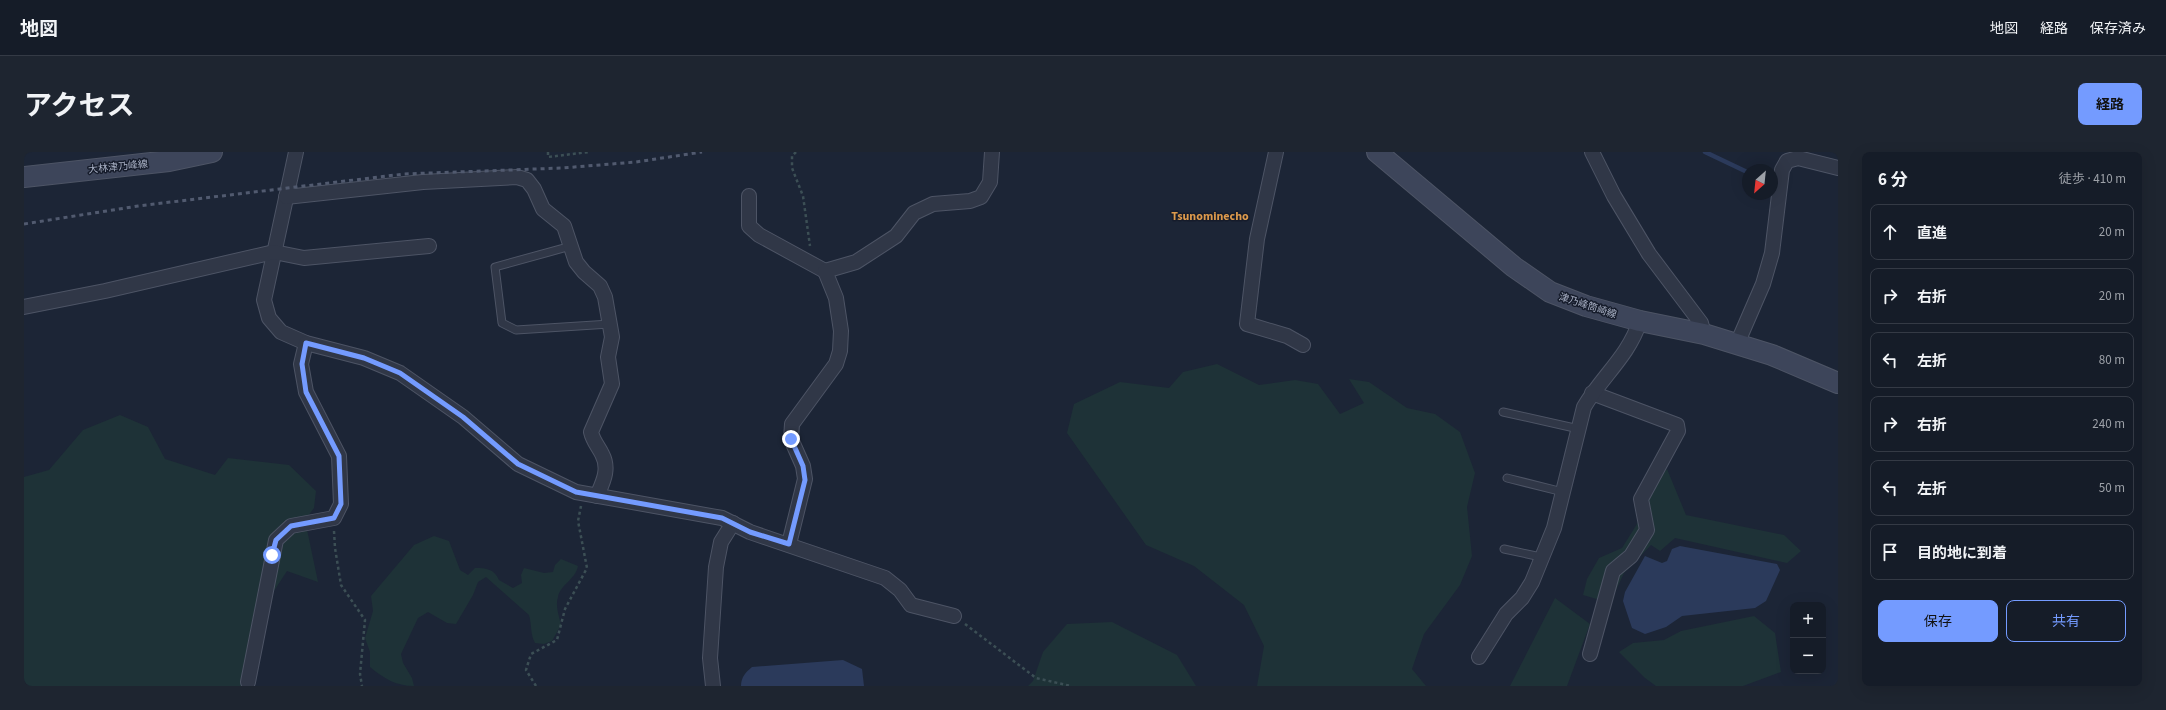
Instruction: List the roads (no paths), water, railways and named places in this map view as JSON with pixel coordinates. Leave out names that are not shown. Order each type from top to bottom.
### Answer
[{"type":"main road","name":"大林津乃峰線","points":[[24,177],[169,161],[212,152]]},
{"type":"main road","name":"津乃峰筒崎線","points":[[1377,152],[1514,267],[1550,292],[1586,306],[1640,321],[1704,334],[1772,355],[1838,383]]},
{"type":"street","points":[[296,152],[264,300],[269,318],[281,332],[306,343],[364,358],[400,373],[463,417],[518,464],[576,492],[722,518],[750,532],[789,544],[837,563],[865,570],[885,578],[900,590],[911,605],[954,616]]},
{"type":"street","points":[[819,268],[856,262],[896,236],[914,213],[933,204],[970,201],[981,197],[990,182],[992,152]]},
{"type":"street","points":[[1276,152],[1257,239],[1247,324],[1287,336],[1303,345]]},
{"type":"street","points":[[1592,152],[1614,196],[1641,241],[1701,323],[1704,334]]},
{"type":"street","points":[[1737,344],[1763,284],[1772,252],[1782,170],[1787,161],[1798,158],[1838,168]]},
{"type":"street","points":[[286,197],[423,182],[517,177],[527,180],[534,189],[543,209],[564,226],[576,262],[584,272],[600,286],[605,297],[612,345],[608,357],[612,384],[591,432],[593,440],[603,455],[606,468],[605,478],[590,495]]},
{"type":"street","points":[[749,196],[749,226],[759,236],[819,268],[836,298],[841,332],[840,352],[836,364],[792,424],[791,439],[803,466],[805,480],[789,544]]},
{"type":"street","points":[[24,307],[105,291],[274,252],[304,258],[429,246]]},
{"type":"street","points":[[1479,657],[1506,614],[1522,598],[1532,582],[1554,528],[1584,407],[1592,393],[1613,369],[1634,338],[1640,321]]},
{"type":"street","points":[[248,682],[276,540],[291,526],[334,518],[341,504],[339,456],[306,392],[302,364],[306,343]]},
{"type":"street","points":[[1590,654],[1613,571],[1631,556],[1647,530],[1641,499],[1678,431],[1677,425],[1592,393]]},
{"type":"street","points":[[713,686],[710,658],[716,567],[721,542],[733,523]]},
{"type":"lane","points":[[571,246],[495,267],[502,323],[516,330],[610,324]]},
{"type":"lane","points":[[1502,412],[1579,429]]},
{"type":"lane","points":[[1506,478],[1564,492]]},
{"type":"lane","points":[[1504,549],[1541,557]]},
{"type":"water","points":[[1680,546],[1777,564],[1780,570],[1766,601],[1755,608],[1682,616],[1666,627],[1645,634],[1632,628],[1623,601],[1625,592],[1645,556],[1662,563],[1667,561],[1672,549]]},
{"type":"water","points":[[843,660],[862,669],[864,686],[741,686],[744,675],[752,667]]},
{"type":"waterway","points":[[1705,152],[1742,170]]},
{"type":"railway","points":[[24,224],[138,206],[404,174],[562,168],[636,162],[702,152]]},
{"type":"district","name":"Tsunominecho","points":[[1210,216]]}]
